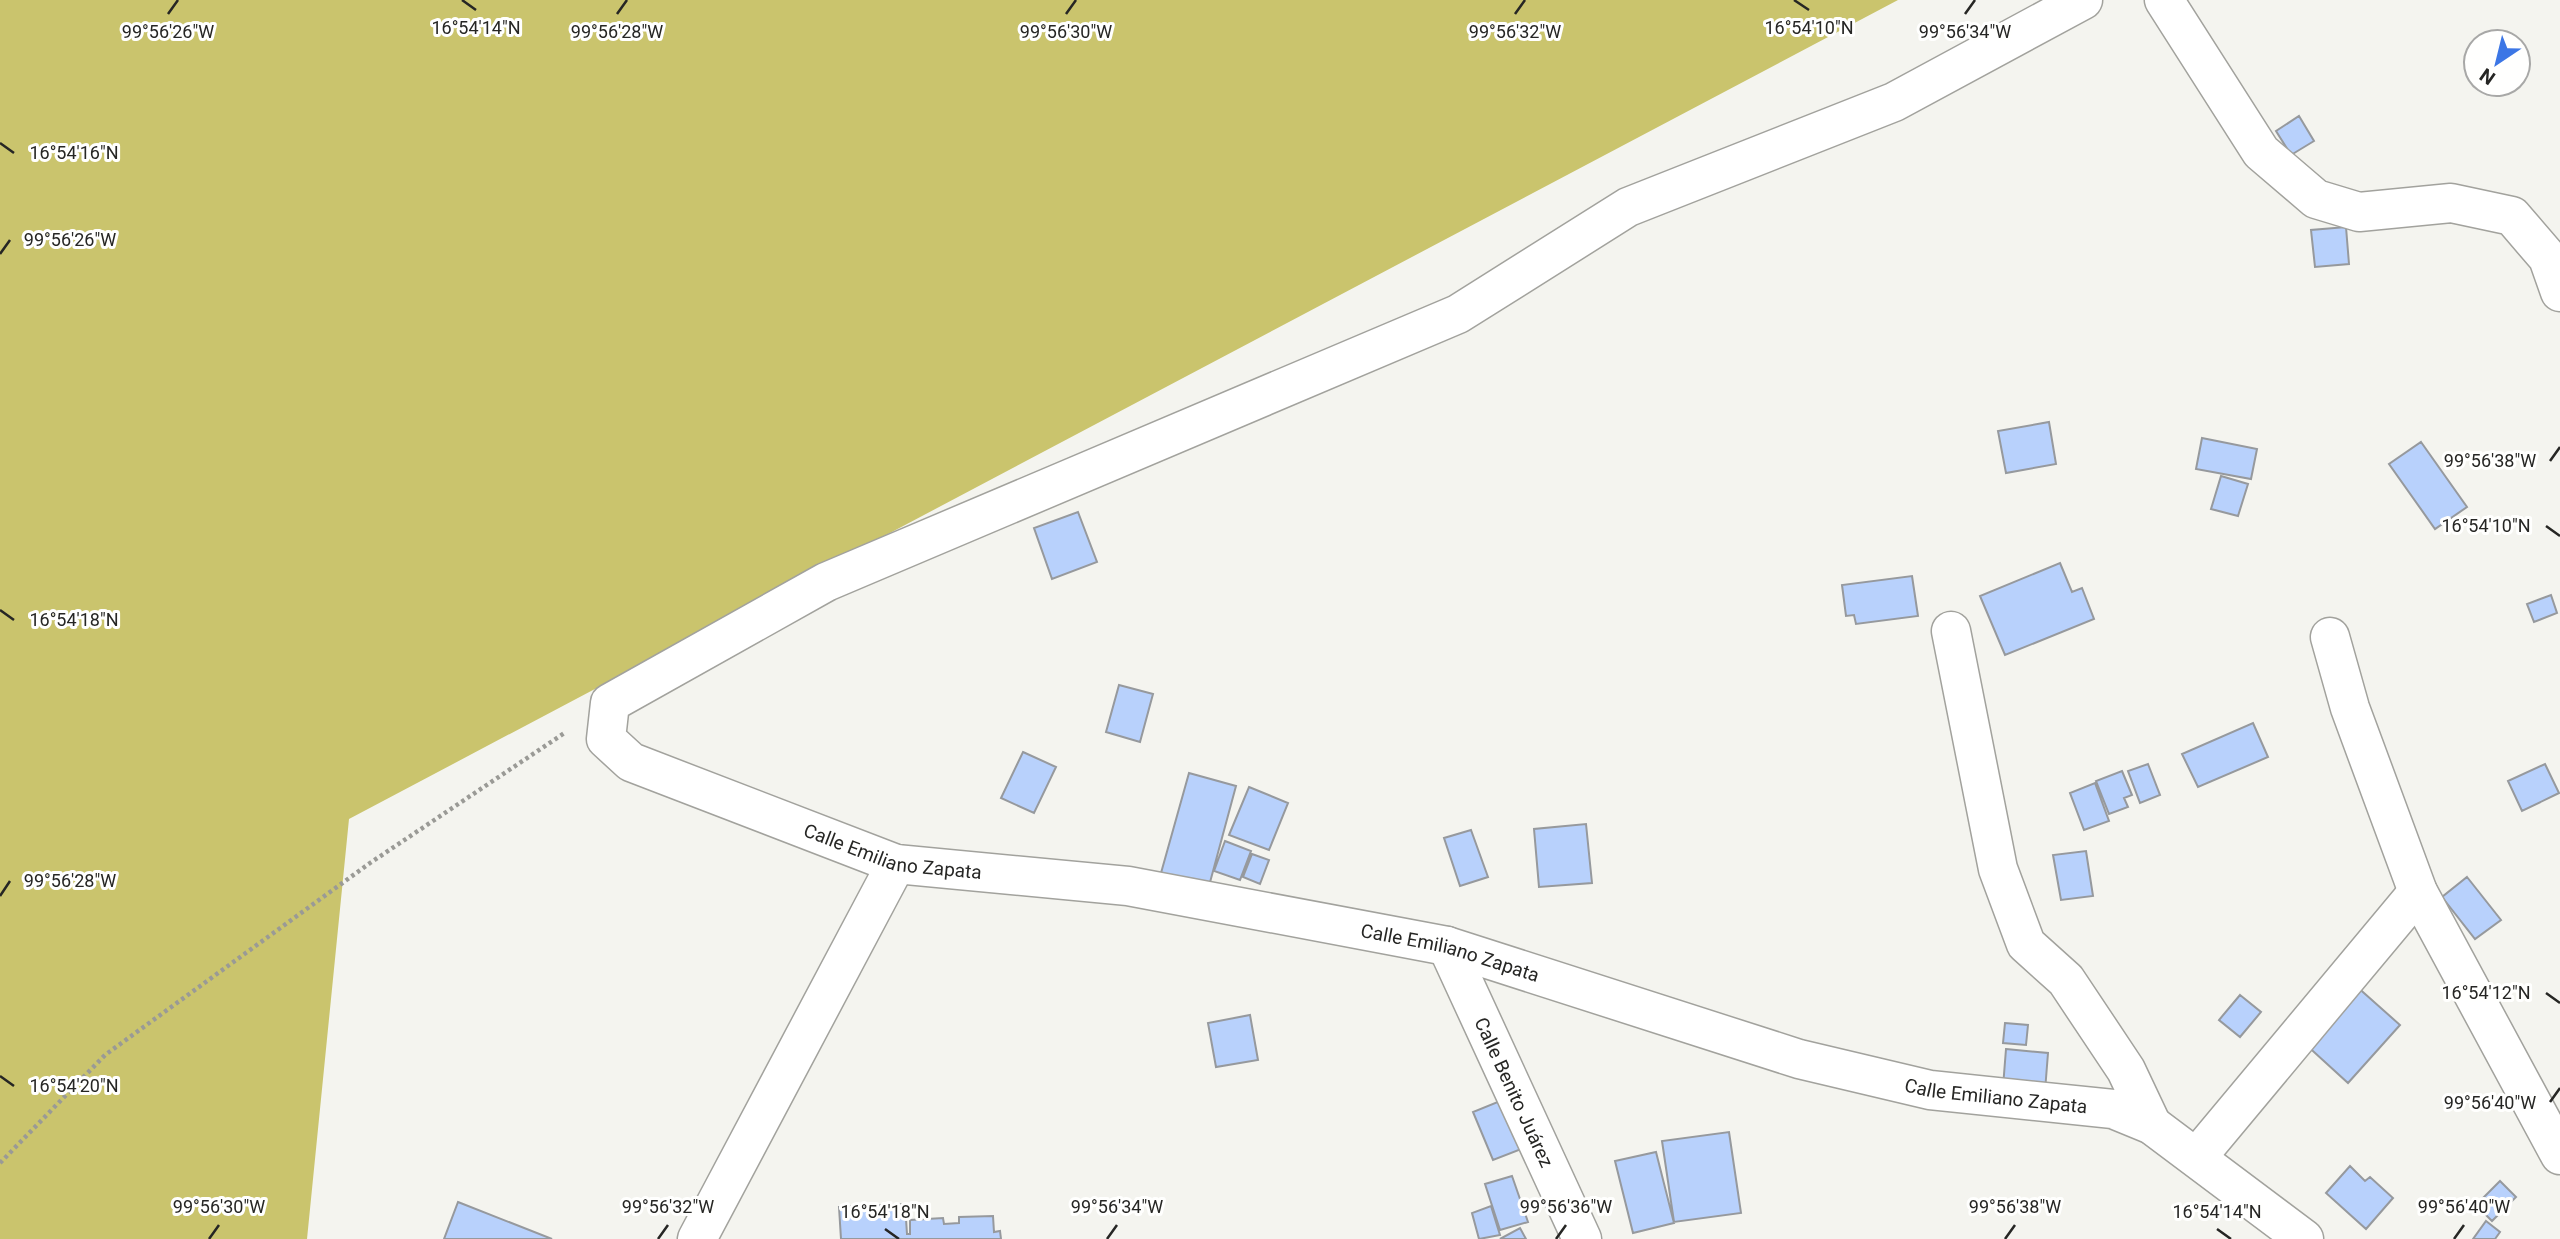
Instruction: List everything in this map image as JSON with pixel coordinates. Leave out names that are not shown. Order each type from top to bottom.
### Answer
[{"type":"street","points":[[610,703],[826,582],[1458,314],[1628,207],[1894,102],[2083,0]]},
{"type":"street","points":[[2164,0],[2260,152],[2316,199],[2359,212],[2451,203],[2512,216],[2548,258],[2560,292]]},
{"type":"street","points":[[1951,631],[1998,869],[2026,944],[2066,979],[2126,1070],[2152,1125]]},
{"type":"street","points":[[2330,637],[2350,708],[2418,892],[2560,1155]]},
{"type":"street","name":"Calle Emiliano Zapata","points":[[610,703],[607,740],[631,762],[897,864],[1128,886],[1447,946],[1799,1059],[1930,1090],[2113,1109],[2152,1125],[2304,1239]]},
{"type":"street","points":[[697,1239],[897,864]]},
{"type":"street","points":[[2197,1157],[2418,892]]},
{"type":"street","name":"Calle Benito Juárez","points":[[1447,946],[1582,1239]]},
{"type":"path","points":[[0,1163],[106,1055],[370,863],[610,703]]},
{"type":"shaded area","points":[[0,0],[1898,0],[349,819],[307,1239],[0,1239]]},
{"type":"building","points":[[2299,116],[2314,141],[2291,155],[2276,131]]},
{"type":"building","points":[[2346,227],[2349,264],[2315,267],[2311,230]]},
{"type":"building","points":[[2049,422],[2056,464],[2006,473],[1998,431]]},
{"type":"building","points":[[2202,438],[2257,449],[2251,479],[2196,469]]},
{"type":"building","points":[[2421,442],[2467,507],[2435,529],[2389,464]]},
{"type":"building","points":[[2221,476],[2248,484],[2238,516],[2211,509]]},
{"type":"building","points":[[1078,512],[1097,562],[1052,579],[1034,528]]},
{"type":"building","points":[[2060,563],[2072,592],[2082,588],[2094,619],[2005,655],[1980,596]]},
{"type":"building","points":[[1912,576],[1918,616],[1856,624],[1854,615],[1846,616],[1842,585]]},
{"type":"building","points":[[2551,595],[2557,613],[2534,622],[2527,604]]},
{"type":"building","points":[[1119,685],[1153,694],[1140,742],[1106,732]]},
{"type":"building","points":[[2253,723],[2268,757],[2198,787],[2182,754]]},
{"type":"building","points":[[1023,752],[1056,767],[1034,813],[1001,798]]},
{"type":"building","points":[[2148,764],[2160,795],[2140,803],[2128,771]]},
{"type":"building","points":[[2545,764],[2559,793],[2522,811],[2508,781]]},
{"type":"building","points":[[2122,771],[2132,795],[2124,798],[2128,807],[2109,814],[2096,781]]},
{"type":"building","points":[[1189,773],[1236,786],[1209,886],[1161,873]]},
{"type":"building","points":[[2095,783],[2109,821],[2084,830],[2070,793]]},
{"type":"building","points":[[1249,787],[1288,803],[1269,850],[1229,835]]},
{"type":"building","points":[[1586,824],[1592,883],[1539,887],[1534,829]]},
{"type":"building","points":[[1471,830],[1488,877],[1460,886],[1444,838]]},
{"type":"building","points":[[1225,841],[1251,851],[1240,880],[1214,871]]},
{"type":"building","points":[[2086,851],[2093,896],[2061,900],[2053,855]]},
{"type":"building","points":[[1252,854],[1269,860],[1260,884],[1243,877]]},
{"type":"building","points":[[2467,877],[2501,920],[2475,939],[2442,897]]},
{"type":"building","points":[[2355,985],[2400,1025],[2348,1083],[2303,1042]]},
{"type":"building","points":[[2240,995],[2261,1012],[2240,1037],[2219,1020]]},
{"type":"building","points":[[1250,1015],[1258,1060],[1216,1067],[1208,1023]]},
{"type":"building","points":[[2005,1023],[2028,1025],[2026,1045],[2003,1043]]},
{"type":"building","points":[[2006,1049],[2048,1053],[2045,1091],[2003,1087]]},
{"type":"building","points":[[1505,1099],[1524,1148],[1493,1160],[1473,1112]]},
{"type":"building","points":[[1729,1132],[1741,1213],[1674,1222],[1662,1141]]},
{"type":"building","points":[[1656,1152],[1674,1223],[1633,1233],[1615,1161]]},
{"type":"building","points":[[2350,1166],[2365,1181],[2370,1177],[2393,1198],[2366,1229],[2326,1193]]},
{"type":"building","points":[[1512,1176],[1528,1222],[1500,1230],[1485,1184]]},
{"type":"building","points":[[2500,1181],[2516,1197],[2492,1221],[2476,1205]]},
{"type":"building","points":[[458,1202],[552,1239],[444,1239]]},
{"type":"building","points":[[905,1204],[907,1234],[910,1234],[910,1220],[943,1218],[944,1224],[959,1223],[959,1217],[993,1216],[994,1232],[1000,1231],[1001,1239],[841,1239],[839,1207]]},
{"type":"building","points":[[1491,1206],[1500,1235],[1479,1239],[1472,1213]]},
{"type":"building","points":[[2486,1221],[2500,1232],[2495,1239],[2473,1239]]},
{"type":"building","points":[[1520,1228],[1526,1239],[1500,1239]]}]
